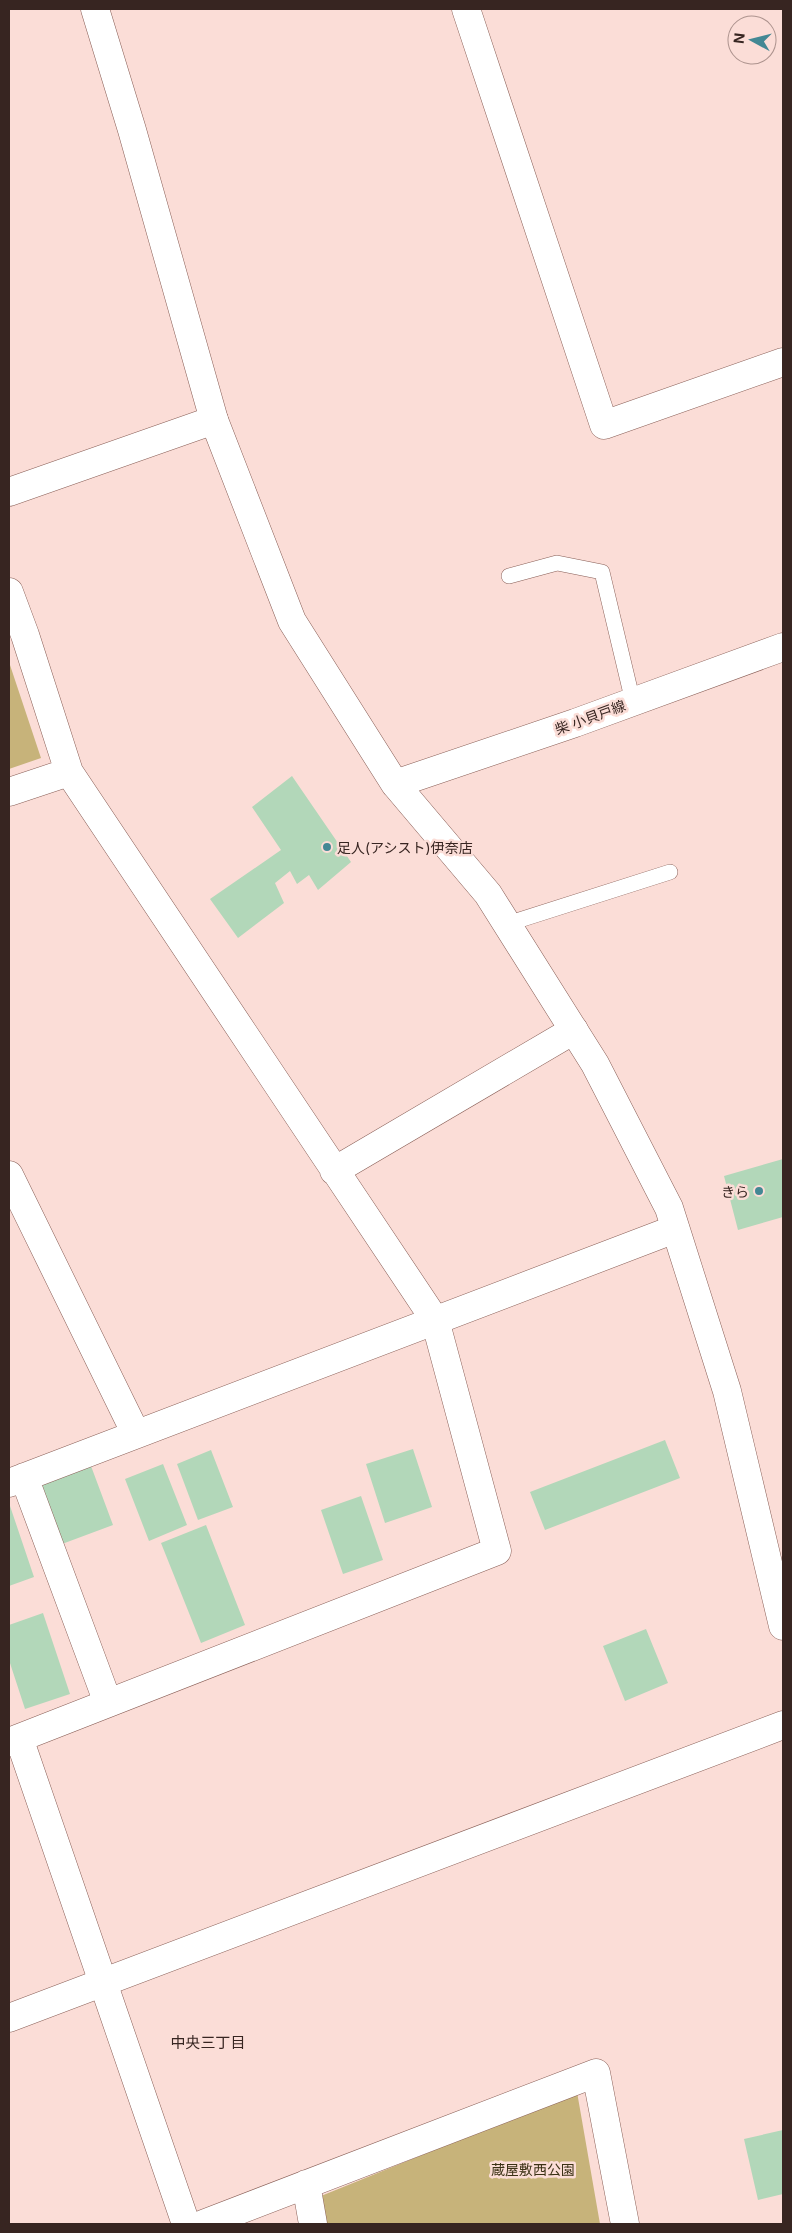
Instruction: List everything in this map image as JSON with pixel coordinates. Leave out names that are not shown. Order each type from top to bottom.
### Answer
[{"type":"street","points":[[95,9],[132,130],[214,420],[292,621],[395,784],[488,894],[595,1064],[669,1208],[728,1391],[783,1626]]},
{"type":"street","points":[[466,9],[604,426],[783,362]]},
{"type":"street","points":[[9,492],[214,420]]},
{"type":"street","points":[[9,592],[25,635],[69,772],[435,1320],[497,1551],[14,1740],[103,1981],[186,2224]]},
{"type":"street","name":"柴 小貝戸線","points":[[395,784],[633,702],[783,647]]},
{"type":"street","points":[[9,792],[69,772]]},
{"type":"street","points":[[334,1171],[574,1030]]},
{"type":"street","points":[[9,1176],[136,1434]]},
{"type":"street","points":[[108,1703],[16,1480],[675,1229]]},
{"type":"street","points":[[9,2018],[783,1725]]},
{"type":"street","points":[[203,2224],[596,2073],[625,2224]]},
{"type":"street","points":[[306,2184],[313,2224]]},
{"type":"lane","points":[[509,576],[557,563],[602,572],[633,702]]},
{"type":"lane","points":[[507,924],[670,872]]},
{"type":"green space","points":[[9,662],[41,758],[9,769]]},
{"type":"green space","name":"蔵屋敷西公園","points":[[577,2092],[600,2224],[326,2224],[321,2196]]},
{"type":"building","points":[[292,776],[351,862],[318,890],[309,875],[297,884],[290,871],[275,883],[284,903],[238,938],[210,899],[281,850],[252,807]]},
{"type":"building","points":[[783,1159],[783,1217],[738,1230],[724,1176]]},
{"type":"building","points":[[665,1440],[680,1478],[545,1530],[530,1492]]},
{"type":"building","points":[[413,1449],[432,1507],[385,1523],[366,1464]]},
{"type":"building","points":[[211,1450],[233,1507],[198,1520],[177,1464]]},
{"type":"building","points":[[163,1464],[187,1525],[149,1541],[125,1479]]},
{"type":"building","points":[[91,1466],[113,1525],[62,1544],[40,1485]]},
{"type":"building","points":[[361,1496],[383,1560],[343,1574],[321,1510]]},
{"type":"building","points":[[9,1503],[34,1577],[9,1586]]},
{"type":"building","points":[[206,1525],[245,1625],[201,1643],[161,1543]]},
{"type":"building","points":[[43,1613],[70,1694],[25,1709],[9,1660],[9,1625]]},
{"type":"building","points":[[646,1629],[668,1683],[625,1701],[603,1646]]},
{"type":"building","points":[[783,2130],[783,2194],[758,2200],[744,2139]]},
{"type":"place","name":"足人(アシスト)伊奈店","points":[[327,847]]},
{"type":"place","name":"きら","points":[[759,1191]]},
{"type":"district","name":"中央三丁目","points":[[208,2042]]}]
